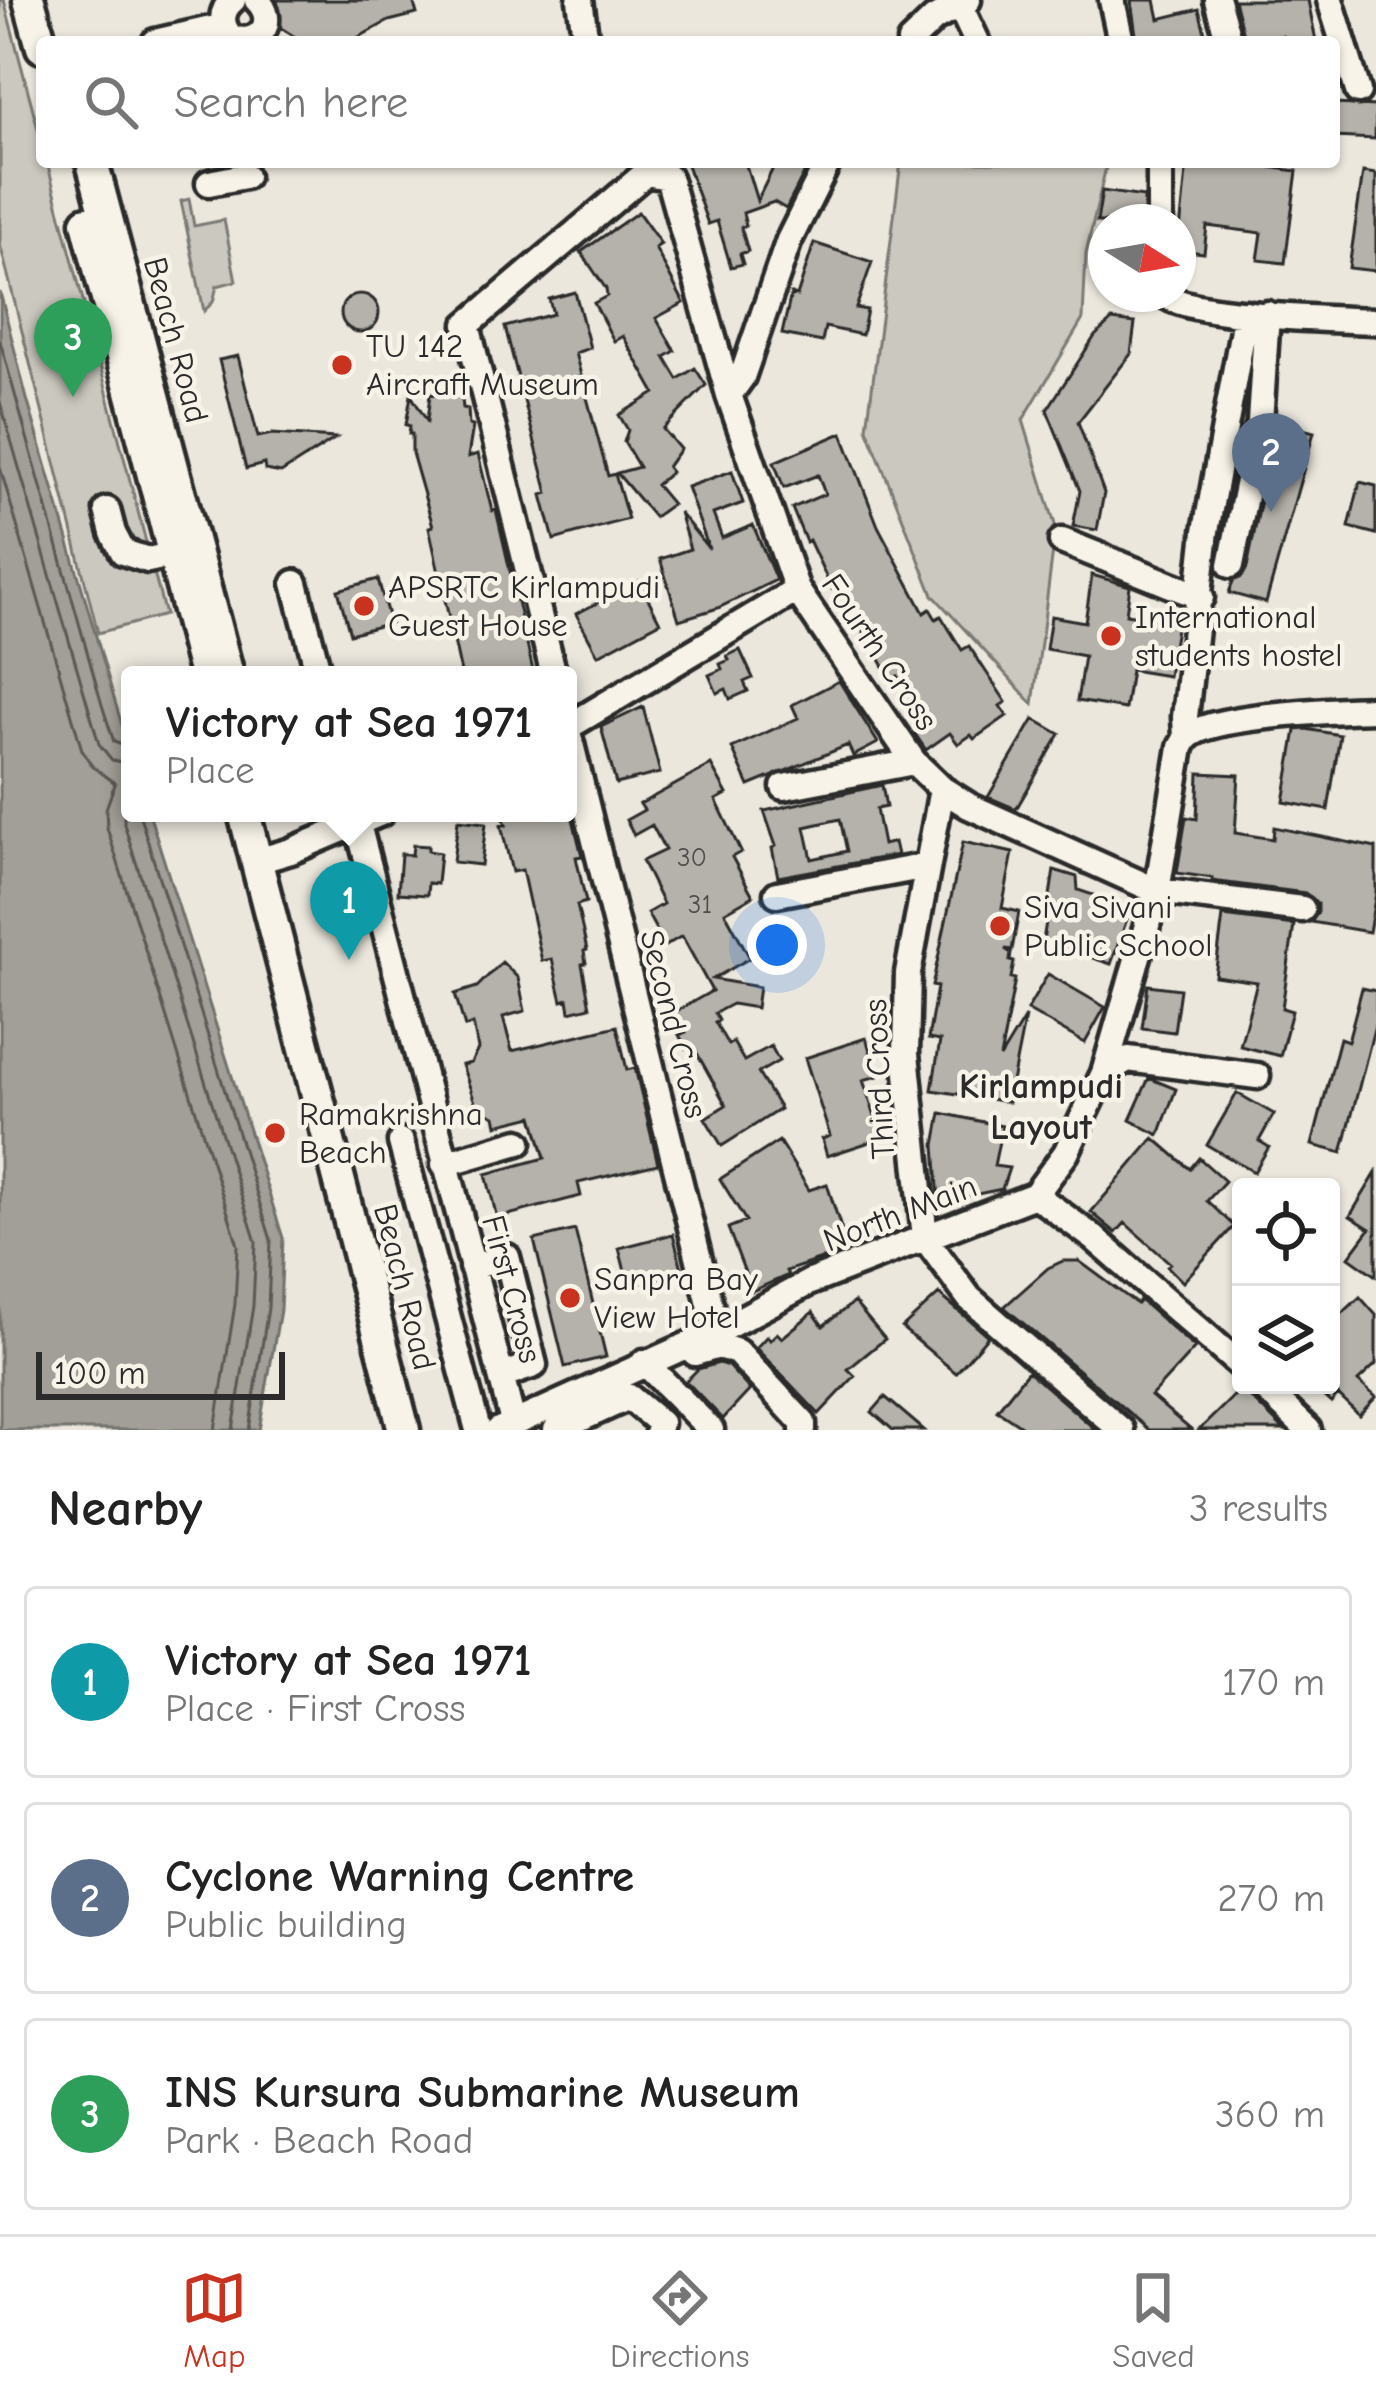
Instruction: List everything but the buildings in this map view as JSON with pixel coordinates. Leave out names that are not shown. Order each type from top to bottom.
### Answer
[{"type":"main road","points":[[29,0],[39,36]]},
{"type":"main road","points":[[49,0],[58,36]]},
{"type":"main road","name":"Beach Road","points":[[73,168],[202,666]]},
{"type":"main road","name":"Beach Road","points":[[94,168],[226,666]]},
{"type":"main road","name":"Beach Road","points":[[248,822],[266,858],[424,1430]]},
{"type":"main road","name":"Beach Road","points":[[264,822],[266,858],[404,1430]]},
{"type":"street","points":[[233,0],[224,10],[224,26],[235,36]]},
{"type":"street","points":[[256,36],[267,15],[257,0]]},
{"type":"street","points":[[580,0],[585,36]]},
{"type":"street","points":[[1112,0],[1120,36]]},
{"type":"street","points":[[1217,0],[1227,36]]},
{"type":"street","points":[[1330,0],[1358,91]]},
{"type":"street","points":[[918,36],[964,2],[974,36]]},
{"type":"street","points":[[181,36],[224,26]]},
{"type":"street","points":[[729,395],[742,376],[788,240],[825,168]]},
{"type":"street","points":[[1160,168],[1160,204]]},
{"type":"street","name":"Fourth Cross","points":[[552,666],[466,325],[646,172],[668,177],[729,395],[797,590],[914,762],[969,806],[1157,891],[1302,909]]},
{"type":"street","points":[[209,183],[245,176]]},
{"type":"street","points":[[1196,305],[1256,314],[1376,321]]},
{"type":"street","points":[[1231,565],[1260,422],[1256,314]]},
{"type":"street","points":[[1186,738],[1206,531],[1256,314]]},
{"type":"street","points":[[106,510],[123,552],[148,560],[171,554]]},
{"type":"street","points":[[1062,541],[1201,597]]},
{"type":"street","points":[[296,583],[317,666]]},
{"type":"street","points":[[577,724],[797,590]]},
{"type":"street","points":[[1232,1358],[1111,1252],[1034,1196],[1066,1153],[1104,1072],[1157,891],[1180,747],[1186,738],[1196,731],[1257,719],[1376,709]]},
{"type":"street","points":[[784,787],[914,762]]},
{"type":"street","name":"Second Cross","points":[[577,766],[717,1332]]},
{"type":"street","name":"Third Cross","points":[[942,789],[908,973],[906,1054],[925,1238],[968,1298],[1120,1430]]},
{"type":"street","points":[[266,858],[352,822]]},
{"type":"street","name":"First Cross","points":[[365,822],[444,1164],[501,1376],[500,1428]]},
{"type":"street","points":[[777,894],[927,866]]},
{"type":"street","points":[[1104,1072],[1128,1059],[1257,1076]]},
{"type":"street","points":[[401,1142],[500,1428]]},
{"type":"street","points":[[444,1164],[519,1142]]},
{"type":"street","name":"North Main","points":[[500,1428],[649,1365],[810,1282],[1034,1196]]},
{"type":"street","points":[[472,1267],[506,1257],[534,1365],[501,1376]]},
{"type":"street","points":[[711,1430],[649,1365],[719,1346],[730,1349],[803,1423],[803,1430]]},
{"type":"street","points":[[1270,1394],[1308,1430]]},
{"type":"street","points":[[556,1430],[629,1397],[660,1423],[658,1430]]},
{"type":"shaded area","points":[[0,0],[4,0],[36,121],[36,168],[49,168],[165,615],[98,633],[0,244]]},
{"type":"shaded area","points":[[900,168],[1106,168],[1097,204],[1088,204],[1083,319],[1023,420],[1056,528],[1033,704],[933,595],[867,428]]},
{"type":"shaded area","points":[[189,199],[194,226],[224,220],[236,281],[217,286],[213,302],[204,311],[181,201]]},
{"type":"water","points":[[0,292],[121,722],[121,822],[152,822],[283,1238],[280,1310],[259,1430],[0,1430]]},
{"type":"place","name":"TU 142 Aircraft Museum","points":[[342,365]]},
{"type":"place","name":"INS Kursura Submarine Museum","points":[[73,397]]},
{"type":"place","name":"Cyclone Warning Centre","points":[[1271,512]]},
{"type":"place","name":"APSRTC Kirlampudi Guest House","points":[[364,606]]},
{"type":"place","name":"International students hostel","points":[[1111,636]]},
{"type":"place","name":"Siva Sivani Public School","points":[[1000,926]]},
{"type":"place","name":"Victory at Sea 1971","points":[[349,960]]},
{"type":"place","name":"Ramakrishna Beach","points":[[275,1133]]},
{"type":"place","name":"Sanpra Bay View Hotel","points":[[570,1298]]},
{"type":"district","name":"Kirlampudi Layout","points":[[1041,1106]]}]
